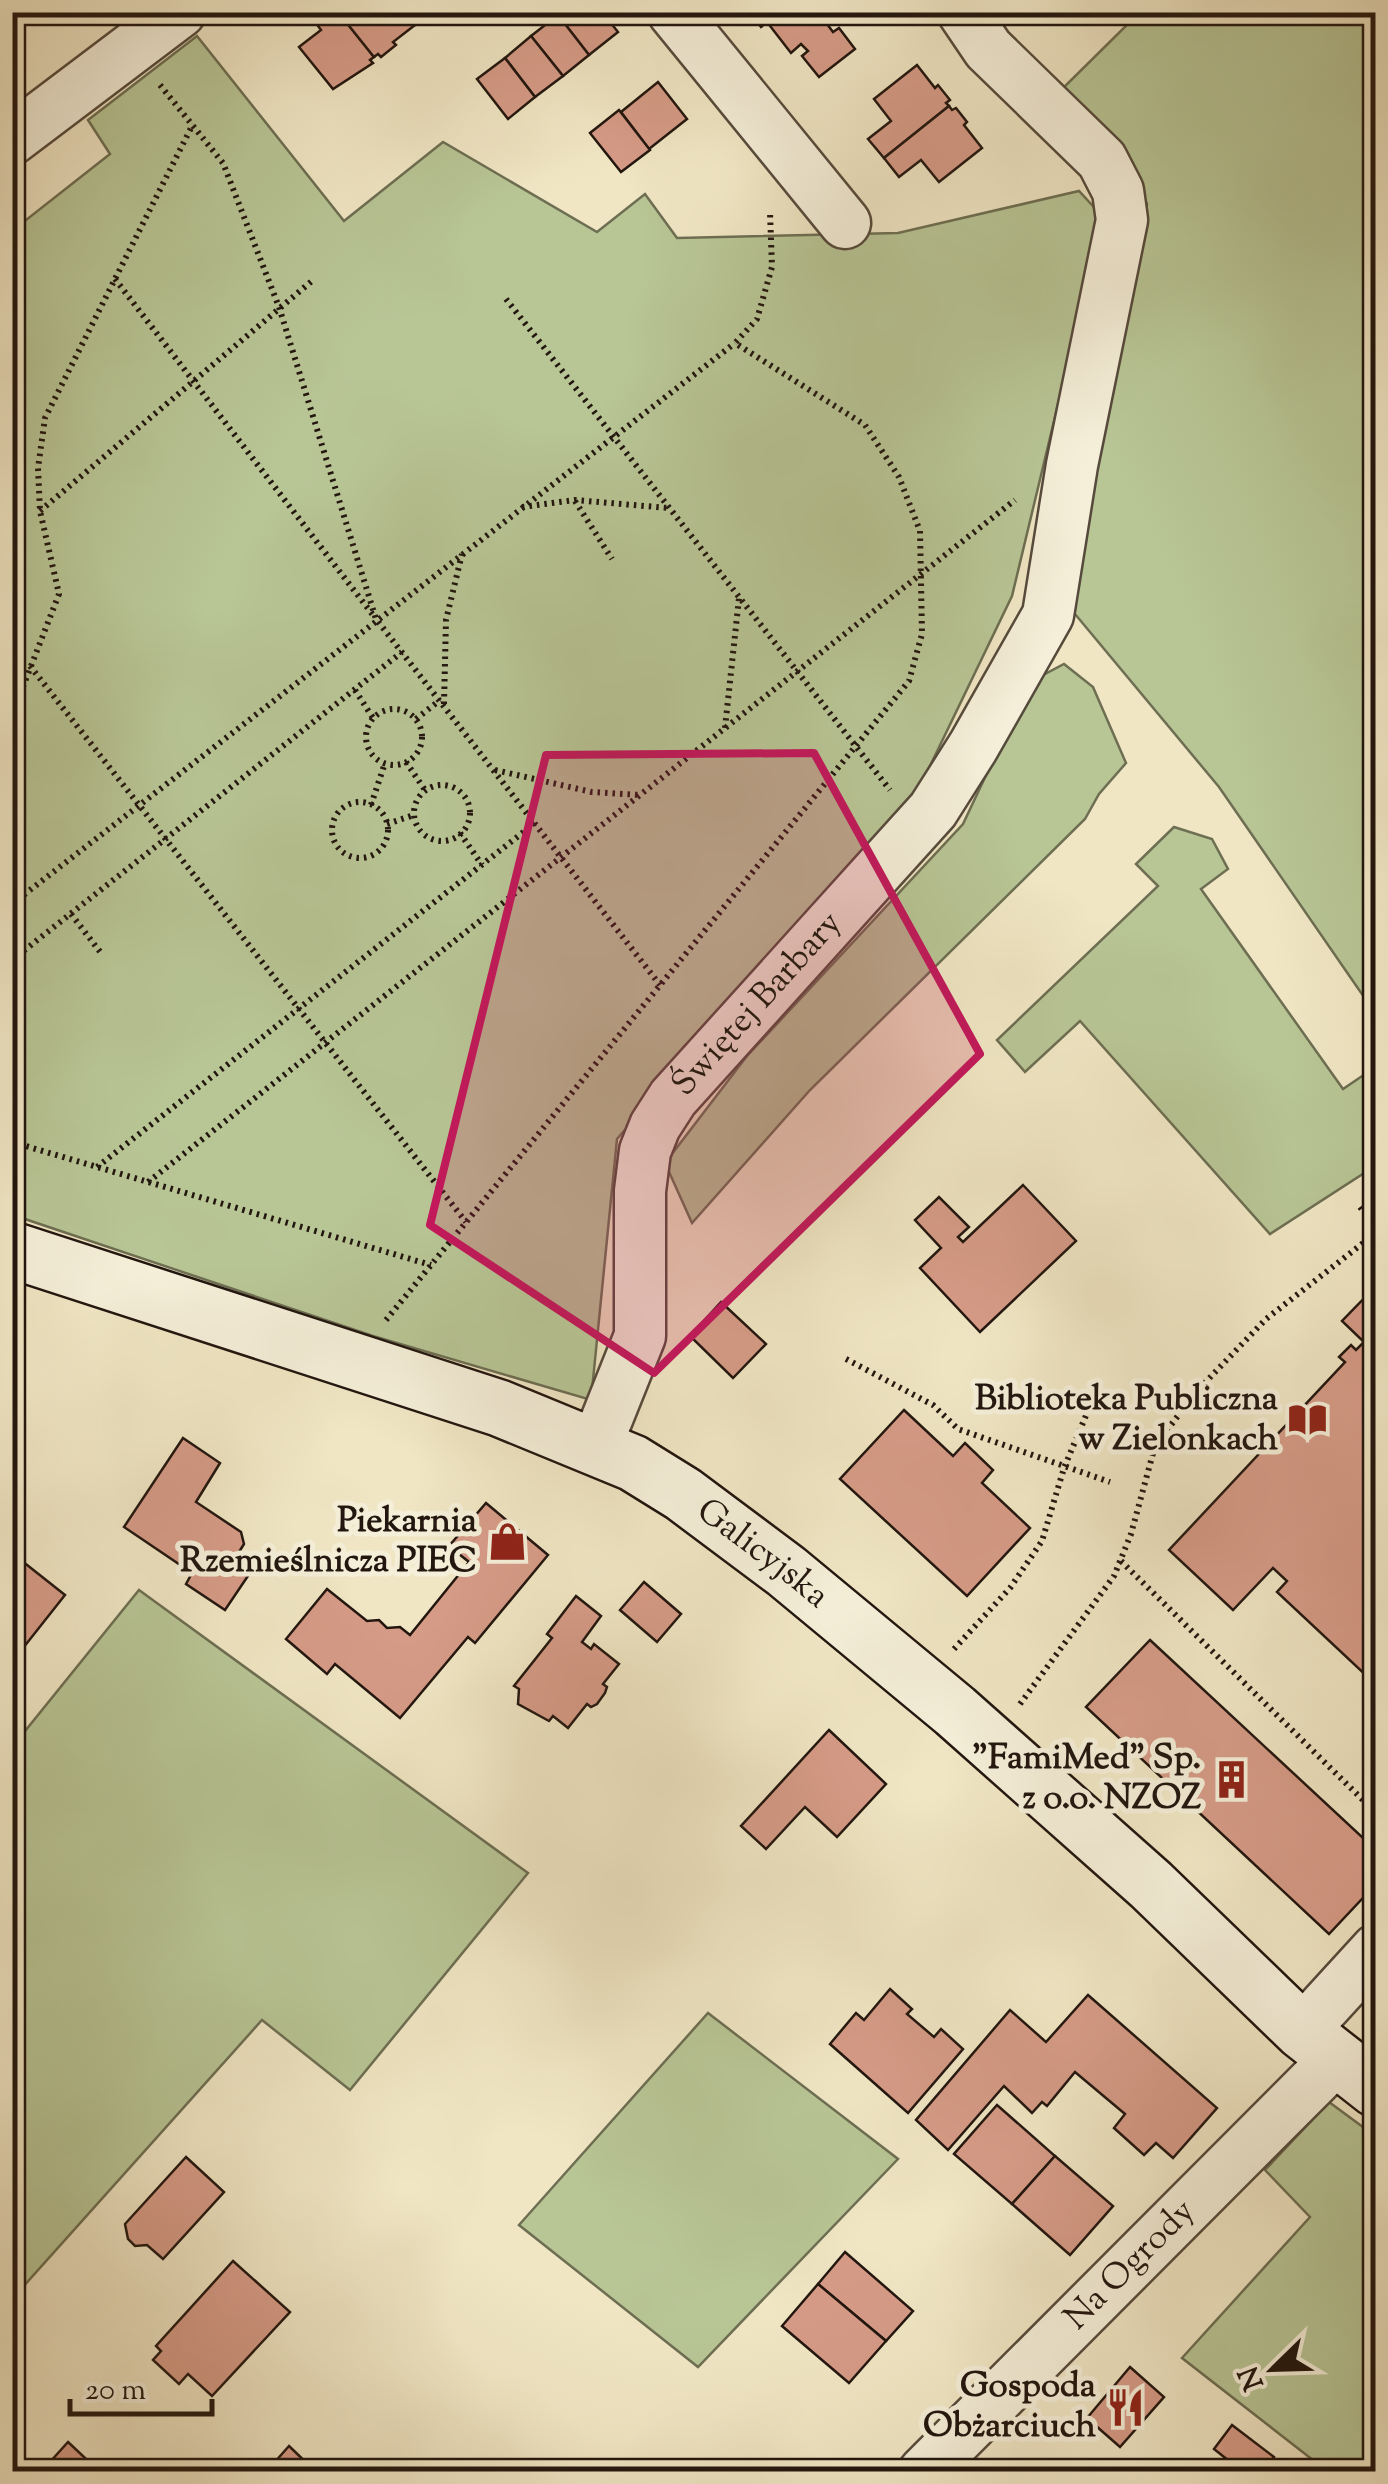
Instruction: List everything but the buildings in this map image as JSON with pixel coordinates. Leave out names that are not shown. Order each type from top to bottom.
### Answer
[{"type":"street","points":[[12,139],[180,12]]},
{"type":"street","points":[[673,12],[845,223]]},
{"type":"street","name":"Świętej Barbary","points":[[596,1446],[640,1336],[640,1191],[645,1151],[655,1126],[673,1098],[933,810],[974,748],[1048,615],[1072,465],[1122,220],[1118,191],[1102,160],[988,49],[963,12]]},
{"type":"street","name":"Galicyjska","points":[[12,1250],[499,1408],[634,1463],[683,1494],[955,1711],[1338,2060]]},
{"type":"street","name":"Na Ogrody","points":[[924,2472],[1338,2060],[1376,1950]]},
{"type":"path","points":[[158,83],[223,163],[279,306],[376,619]]},
{"type":"path","points":[[12,714],[60,594],[40,512],[38,468],[45,418],[193,124]]},
{"type":"path","points":[[12,904],[735,343],[757,318],[772,267],[770,230]]},
{"type":"path","points":[[115,279],[660,984]]},
{"type":"path","points":[[40,512],[313,280]]},
{"type":"path","points":[[506,298],[885,784]]},
{"type":"path","points":[[384,1322],[909,681],[922,634],[920,531],[900,478],[865,424],[735,343]]},
{"type":"path","points":[[522,507],[574,500],[670,508]]},
{"type":"path","points":[[574,500],[612,559]]},
{"type":"path","points":[[148,1182],[1004,508]]},
{"type":"path","points":[[442,703],[446,620],[462,553]]},
{"type":"path","points":[[724,729],[739,598]]},
{"type":"path","points":[[12,960],[402,652]]},
{"type":"path","points":[[30,666],[466,1222]]},
{"type":"path","points":[[354,690],[374,718]]},
{"type":"path","points":[[416,719],[442,703]]},
{"type":"path","points":[[392,709],[409,713],[416,719],[422,736],[416,754],[406,762],[385,763],[374,756],[366,740],[374,718],[392,709]]},
{"type":"path","points":[[406,762],[424,790]]},
{"type":"path","points":[[371,805],[385,763]]},
{"type":"path","points":[[494,770],[592,792],[641,795]]},
{"type":"path","points":[[440,785],[464,795],[471,812],[465,830],[448,840],[429,837],[421,831],[414,815],[424,790],[440,785]]},
{"type":"path","points":[[350,804],[371,805],[388,824],[387,839],[375,854],[356,858],[339,849],[332,832],[336,815],[350,804]]},
{"type":"path","points":[[388,824],[414,815]]},
{"type":"path","points":[[96,1167],[535,823]]},
{"type":"path","points":[[460,834],[482,865]]},
{"type":"path","points":[[71,914],[101,952]]},
{"type":"path","points":[[15,1141],[431,1266]]},
{"type":"path","points":[[1022,1715],[1020,1704],[1114,1576],[1155,1446],[1196,1392],[1266,1319],[1376,1230],[1360,1207]]},
{"type":"path","points":[[846,1359],[933,1405],[958,1429],[1110,1482]]},
{"type":"path","points":[[944,1660],[1010,1588],[1042,1541],[1064,1468],[1094,1394]]},
{"type":"path","points":[[1120,1561],[1376,1813]]},
{"type":"highlighted area","points":[[814,753],[980,1054],[654,1373],[430,1225],[546,755]]},
{"type":"green space","points":[[1139,13],[1375,13],[1375,1013],[1219,787],[1065,602],[1147,204],[1126,162],[1058,93]]},
{"type":"green space","points":[[197,36],[344,221],[443,142],[597,232],[645,194],[677,238],[898,233],[1079,191],[1103,217],[1012,596],[916,795],[617,1139],[591,1400],[373,1336],[13,1215],[12,231],[110,154],[88,120]]},
{"type":"green space","points":[[1064,664],[1093,687],[1126,763],[1099,794],[1085,819],[810,1090],[692,1223],[665,1163],[747,1056],[963,824],[1030,682]]},
{"type":"green space","points":[[1174,827],[1212,839],[1228,869],[1201,889],[1343,1089],[1371,1070],[1375,1079],[1375,1166],[1270,1234],[1080,1021],[1025,1072],[997,1040],[1158,886],[1136,864]]},
{"type":"green space","points":[[139,1590],[528,1873],[350,2090],[262,2020],[13,2298],[13,1746]]},
{"type":"green space","points":[[708,2013],[898,2159],[698,2367],[519,2225]]},
{"type":"green space","points":[[1329,2102],[1375,2136],[1375,2471],[1327,2471],[1182,2358],[1310,2217],[1265,2170]]},
{"type":"place","name":"Biblioteka Publiczna w Zielonkach","points":[[1308,1420]]},
{"type":"place","name":"Piekarnia Rzemieślnicza PIEC","points":[[507,1542]]},
{"type":"place","name":"\"FamiMed\" Sp. z o.o. NZOZ","points":[[1231,1779]]},
{"type":"place","name":"Gospoda Obżarciuch","points":[[1126,2407]]}]
